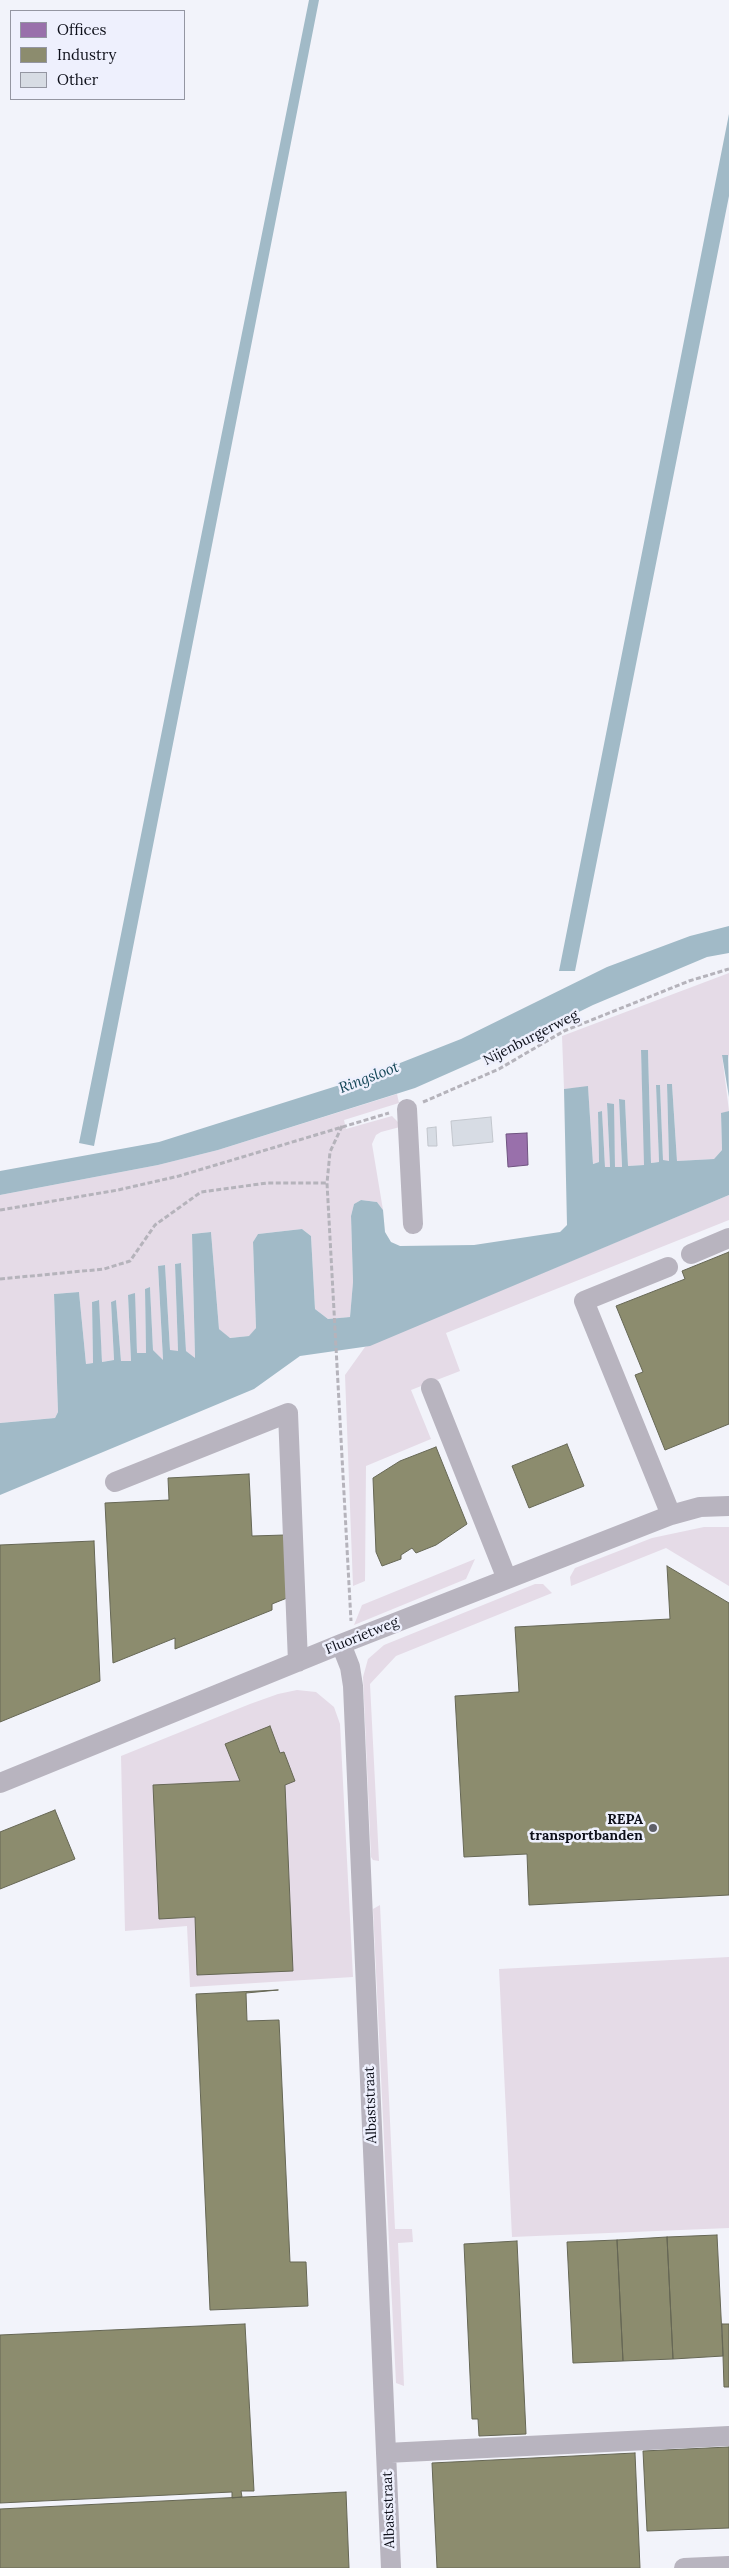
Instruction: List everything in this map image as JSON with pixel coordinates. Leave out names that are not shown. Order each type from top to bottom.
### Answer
[{"type":"street","points":[[407,1108],[413,1224]]},
{"type":"street","points":[[691,1254],[729,1238]]},
{"type":"street","points":[[668,1267],[584,1301],[671,1515]]},
{"type":"street","points":[[431,1388],[507,1579]]},
{"type":"street","points":[[115,1482],[288,1413],[298,1662]]},
{"type":"street","name":"Fluorietweg","points":[[0,1783],[346,1642],[671,1515],[700,1507],[729,1506]]},
{"type":"street","name":"Albaststraat","points":[[346,1642],[353,1686],[391,2568]]},
{"type":"street","points":[[386,2453],[729,2436]]},
{"type":"street","points":[[684,2568],[729,2566]]},
{"type":"path","name":"Nijenburgerweg","points":[[0,1210],[118,1190],[179,1176],[343,1125],[407,1108],[499,1069],[564,1031],[689,981],[729,969]]},
{"type":"path","points":[[343,1125],[330,1152],[327,1183],[335,1306],[346,1642]]},
{"type":"path","points":[[0,1280],[104,1269],[130,1261],[155,1225],[201,1192],[267,1183],[327,1183]]},
{"type":"shaded area","points":[[729,973],[729,1059],[728,1055],[722,1055],[729,1111],[721,1114],[722,1150],[714,1159],[677,1161],[672,1084],[667,1084],[669,1161],[663,1161],[660,1085],[656,1085],[659,1162],[651,1163],[648,1051],[641,1050],[645,1165],[628,1166],[625,1100],[619,1100],[622,1168],[615,1167],[613,1104],[607,1104],[610,1167],[605,1167],[602,1111],[598,1112],[599,1162],[593,1164],[588,1087],[564,1089],[562,1036]]},
{"type":"shaded area","points":[[397,1094],[399,1103],[344,1120],[346,1129],[392,1116],[400,1127],[376,1135],[372,1144],[383,1210],[377,1202],[361,1200],[354,1204],[351,1216],[353,1282],[350,1317],[328,1319],[315,1309],[311,1236],[302,1229],[258,1234],[253,1242],[256,1328],[250,1336],[229,1338],[219,1329],[211,1232],[192,1234],[195,1359],[186,1351],[181,1263],[175,1264],[178,1351],[170,1351],[165,1265],[158,1266],[163,1361],[153,1350],[150,1287],[145,1289],[146,1353],[137,1353],[134,1294],[128,1295],[131,1361],[121,1361],[116,1300],[111,1302],[114,1360],[102,1362],[98,1300],[92,1302],[93,1363],[86,1364],[79,1292],[54,1294],[58,1412],[55,1418],[0,1423],[0,1195],[158,1165],[218,1150]]},
{"type":"shaded area","points":[[729,1195],[729,1220],[446,1333],[460,1371],[411,1390],[431,1439],[366,1466],[365,1581],[353,1586],[345,1375],[365,1347]]},
{"type":"shaded area","points":[[704,1527],[729,1527],[729,1586],[666,1548],[571,1586],[570,1577],[575,1568],[652,1538]]},
{"type":"shaded area","points":[[475,1559],[466,1579],[354,1625],[362,1605]]},
{"type":"shaded area","points":[[535,1584],[543,1584],[552,1593],[396,1656],[370,1684],[379,1861],[373,1860],[371,1857],[363,1677],[368,1659],[384,1645]]},
{"type":"shaded area","points":[[297,1690],[316,1692],[334,1707],[340,1724],[353,1977],[190,1987],[187,1926],[125,1931],[121,1756],[250,1704],[278,1694]]},
{"type":"shaded area","points":[[380,1905],[395,2229],[412,2229],[413,2242],[398,2243],[404,2386],[396,2383],[389,2243],[373,1909]]},
{"type":"shaded area","points":[[729,1957],[729,2228],[512,2237],[499,1969]]},
{"type":"water","points":[[309,0],[319,0],[94,1146],[79,1143]]},
{"type":"water","points":[[729,114],[729,196],[575,971],[559,971]]},
{"type":"water","name":"Ringsloot","points":[[729,926],[729,953],[707,957],[593,1005],[510,1046],[415,1088],[218,1150],[158,1165],[0,1195],[0,1171],[159,1142],[362,1078],[461,1039],[607,967],[690,936]]},
{"type":"water","points":[[641,1050],[648,1050],[651,1163],[659,1162],[656,1085],[660,1085],[663,1160],[669,1161],[667,1084],[672,1084],[677,1161],[714,1159],[722,1150],[721,1113],[729,1111],[729,1195],[370,1346],[300,1356],[254,1389],[0,1495],[0,1423],[55,1418],[58,1412],[54,1294],[79,1292],[86,1364],[93,1363],[92,1302],[99,1300],[102,1362],[114,1360],[111,1302],[116,1300],[121,1361],[131,1361],[128,1295],[135,1293],[137,1353],[146,1353],[145,1289],[150,1287],[153,1350],[163,1360],[158,1266],[165,1265],[170,1350],[178,1351],[175,1264],[181,1263],[186,1351],[195,1358],[192,1234],[211,1232],[219,1329],[230,1338],[249,1336],[256,1328],[253,1242],[258,1234],[302,1229],[311,1236],[315,1309],[328,1319],[350,1317],[353,1282],[351,1216],[354,1204],[361,1200],[377,1202],[383,1210],[385,1232],[391,1242],[400,1246],[474,1245],[560,1232],[567,1225],[564,1089],[588,1086],[593,1164],[599,1162],[598,1112],[602,1111],[605,1167],[610,1167],[607,1103],[614,1104],[615,1167],[622,1167],[619,1099],[625,1100],[628,1166],[644,1165]]},
{"type":"water","points":[[722,1055],[728,1055],[729,1097]]},
{"type":"building: Offices","points":[[527,1133],[528,1165],[508,1167],[506,1134]]},
{"type":"building: Industry","points":[[729,1252],[729,1424],[665,1450],[635,1375],[643,1372],[616,1306],[685,1279],[682,1271]]},
{"type":"building: Industry","points":[[567,1444],[584,1486],[529,1508],[512,1466]]},
{"type":"building: Industry","points":[[436,1447],[467,1524],[436,1545],[416,1553],[412,1548],[401,1555],[401,1559],[382,1566],[376,1552],[373,1478],[400,1461]]},
{"type":"building: Industry","points":[[249,1474],[252,1536],[285,1535],[287,1598],[272,1604],[272,1610],[175,1649],[175,1638],[113,1663],[105,1503],[169,1500],[168,1478]]},
{"type":"building: Industry","points":[[94,1541],[100,1681],[0,1722],[0,1545]]},
{"type":"building: Industry","points":[[667,1566],[729,1603],[729,1895],[529,1905],[527,1854],[464,1857],[455,1696],[519,1692],[515,1627],[670,1619]]},
{"type":"building: Industry","points":[[270,1726],[280,1753],[284,1752],[295,1781],[285,1785],[293,1971],[197,1975],[195,1917],[159,1919],[153,1785],[240,1781],[225,1744]]},
{"type":"building: Industry","points":[[55,1810],[75,1859],[0,1889],[0,1832]]},
{"type":"building: Industry","points":[[278,1990],[246,1993],[247,2021],[279,2020],[290,2262],[306,2262],[308,2306],[210,2310],[196,1994]]},
{"type":"building: Industry","points":[[717,2235],[723,2356],[673,2359],[667,2237]]},
{"type":"building: Industry","points":[[667,2237],[673,2359],[623,2361],[617,2240]]},
{"type":"building: Industry","points":[[617,2240],[623,2361],[573,2363],[567,2242]]},
{"type":"building: Industry","points":[[517,2241],[526,2434],[479,2436],[478,2419],[472,2419],[464,2244]]},
{"type":"building: Industry","points":[[245,2324],[254,2491],[241,2491],[242,2497],[232,2498],[232,2492],[0,2503],[0,2335]]},
{"type":"building: Industry","points":[[722,2324],[729,2324],[729,2387],[724,2387]]},
{"type":"building: Industry","points":[[729,2447],[729,2528],[647,2531],[643,2451]]},
{"type":"building: Industry","points":[[635,2453],[640,2568],[437,2568],[432,2463]]},
{"type":"building: Industry","points":[[346,2492],[349,2568],[0,2568],[0,2509]]},
{"type":"building: Other","points":[[491,1117],[493,1142],[453,1146],[451,1121]]},
{"type":"building: Other","points":[[436,1127],[437,1146],[428,1146],[427,1128]]},
{"type":"place","name":"REPA transportbanden","points":[[653,1828]]}]
